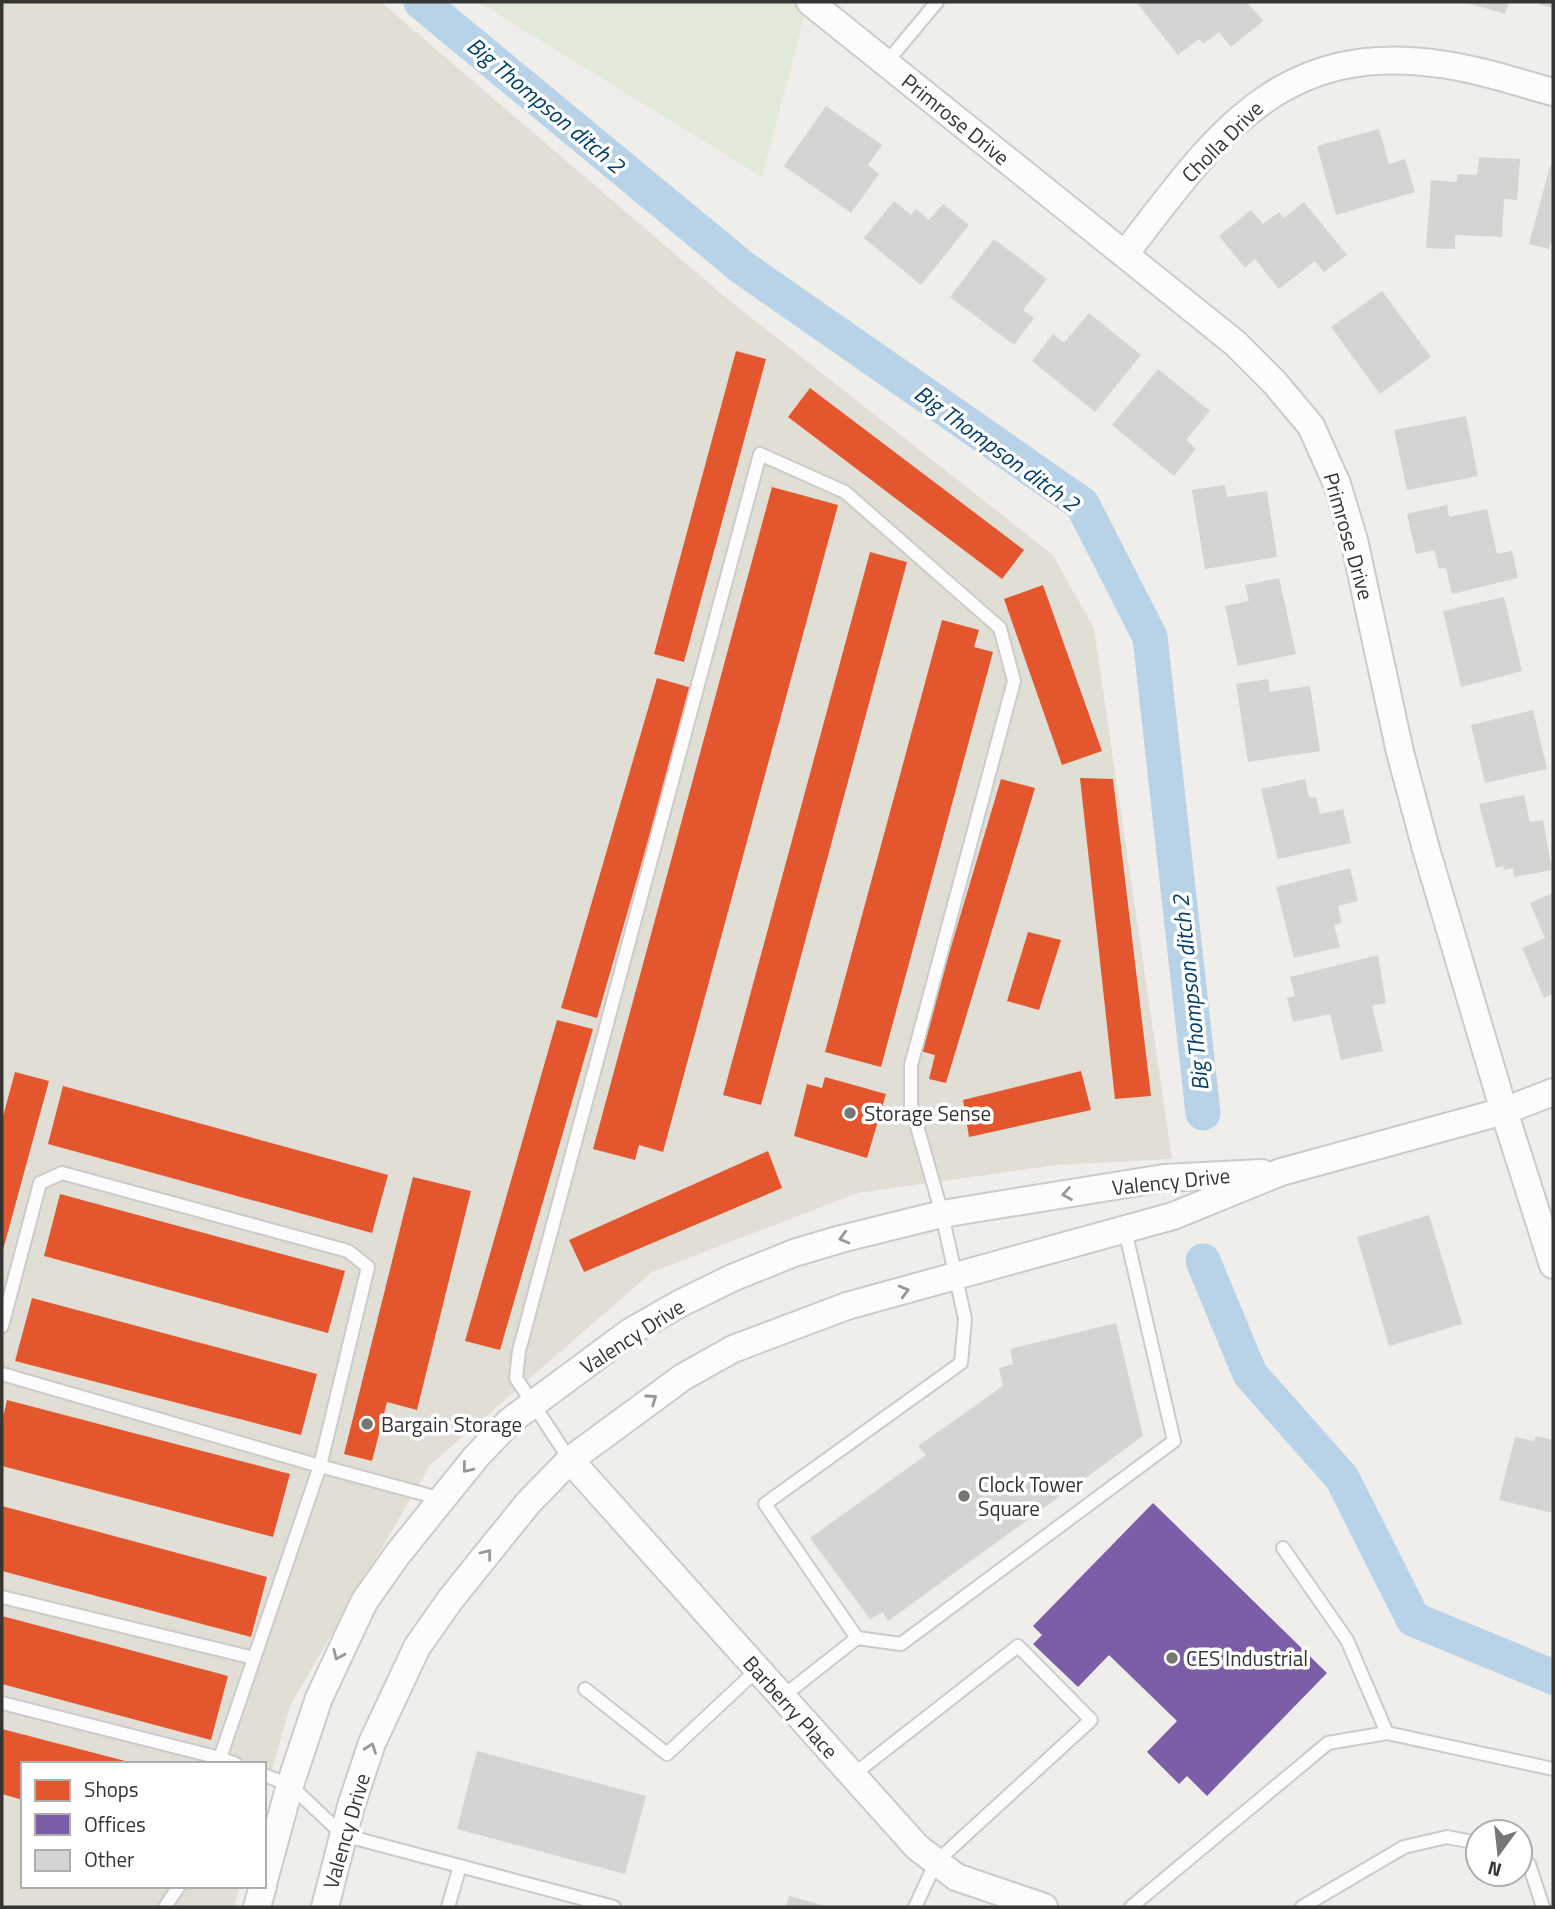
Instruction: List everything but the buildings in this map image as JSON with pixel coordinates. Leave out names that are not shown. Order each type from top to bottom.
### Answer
[{"type":"street","name":"Primrose Drive","points":[[814,5],[1235,343],[1275,382],[1311,426],[1337,484],[1353,540],[1400,752],[1426,849],[1553,1265]]},
{"type":"street","name":"Cholla Drive","points":[[1125,254],[1183,179],[1243,114],[1266,96],[1295,80],[1356,63],[1392,61],[1440,64],[1553,92]]},
{"type":"street","name":"Valency Drive","points":[[325,1907],[343,1835],[372,1743],[417,1647],[503,1533],[570,1460],[683,1377],[733,1349],[848,1306],[1173,1216],[1281,1172],[1504,1111],[1553,1092]]},
{"type":"street","name":"Valency Drive","points":[[266,1873],[290,1785],[319,1698],[364,1602],[442,1499],[510,1421],[630,1332],[732,1278],[794,1253],[942,1214],[1164,1178],[1281,1172]]},
{"type":"street","name":"Barberry Place","points":[[570,1460],[917,1847],[956,1877],[1044,1907]]},
{"type":"street","points":[[257,1907],[262,1888]]},
{"type":"lane","points":[[886,63],[937,2]]},
{"type":"lane","points":[[570,1460],[516,1378],[519,1350],[760,454],[845,492],[1000,628],[1014,681],[911,1065],[911,1105],[942,1214],[965,1319],[961,1363],[765,1504],[857,1638]]},
{"type":"lane","points":[[2,1326],[40,1183],[62,1173],[348,1251],[368,1267],[320,1466],[219,1761],[2,1703]]},
{"type":"lane","points":[[782,1697],[857,1638],[901,1644],[1174,1441],[1125,1230]]},
{"type":"lane","points":[[2,1374],[442,1499]]},
{"type":"lane","points":[[1283,1548],[1346,1640],[1387,1733]]},
{"type":"lane","points":[[2,1597],[254,1658]]},
{"type":"lane","points":[[853,1775],[1018,1646],[1091,1720],[936,1862],[915,1907]]},
{"type":"lane","points":[[585,1689],[667,1754],[758,1670]]},
{"type":"lane","points":[[1131,1907],[1328,1743],[1387,1733],[1553,1769]]},
{"type":"lane","points":[[266,1776],[290,1785],[343,1835],[614,1907]]},
{"type":"lane","points":[[1302,1907],[1404,1847],[1447,1837],[1464,1840]]},
{"type":"lane","points":[[448,1907],[460,1866]]},
{"type":"lane","points":[[1534,1879],[1543,1907]]},
{"type":"lane","points":[[165,1907],[178,1888]]},
{"type":"shaded area","points":[[2,2],[381,2],[725,297],[1053,555],[1094,629],[1172,1159],[1057,1165],[858,1193],[652,1272],[430,1465],[290,1706],[266,1792],[266,1762],[21,1762],[21,1888],[239,1888],[234,1907],[2,1907]]},
{"type":"green space","points":[[478,2],[808,2],[762,177]]},
{"type":"waterway","name":"Big Thompson ditch 2","points":[[421,2],[743,268],[1082,504],[1150,637],[1203,1113]]},
{"type":"waterway","name":"Big Thompson ditch 2","points":[[1203,1261],[1250,1374],[1342,1478],[1413,1619],[1553,1677]]},
{"type":"place","name":"Storage Sense","points":[[850,1113]]},
{"type":"place","name":"Bargain Storage","points":[[367,1424]]},
{"type":"place","name":"Clock Tower Square","points":[[964,1496]]},
{"type":"place","name":"CES Industrial","points":[[1172,1658]]}]
